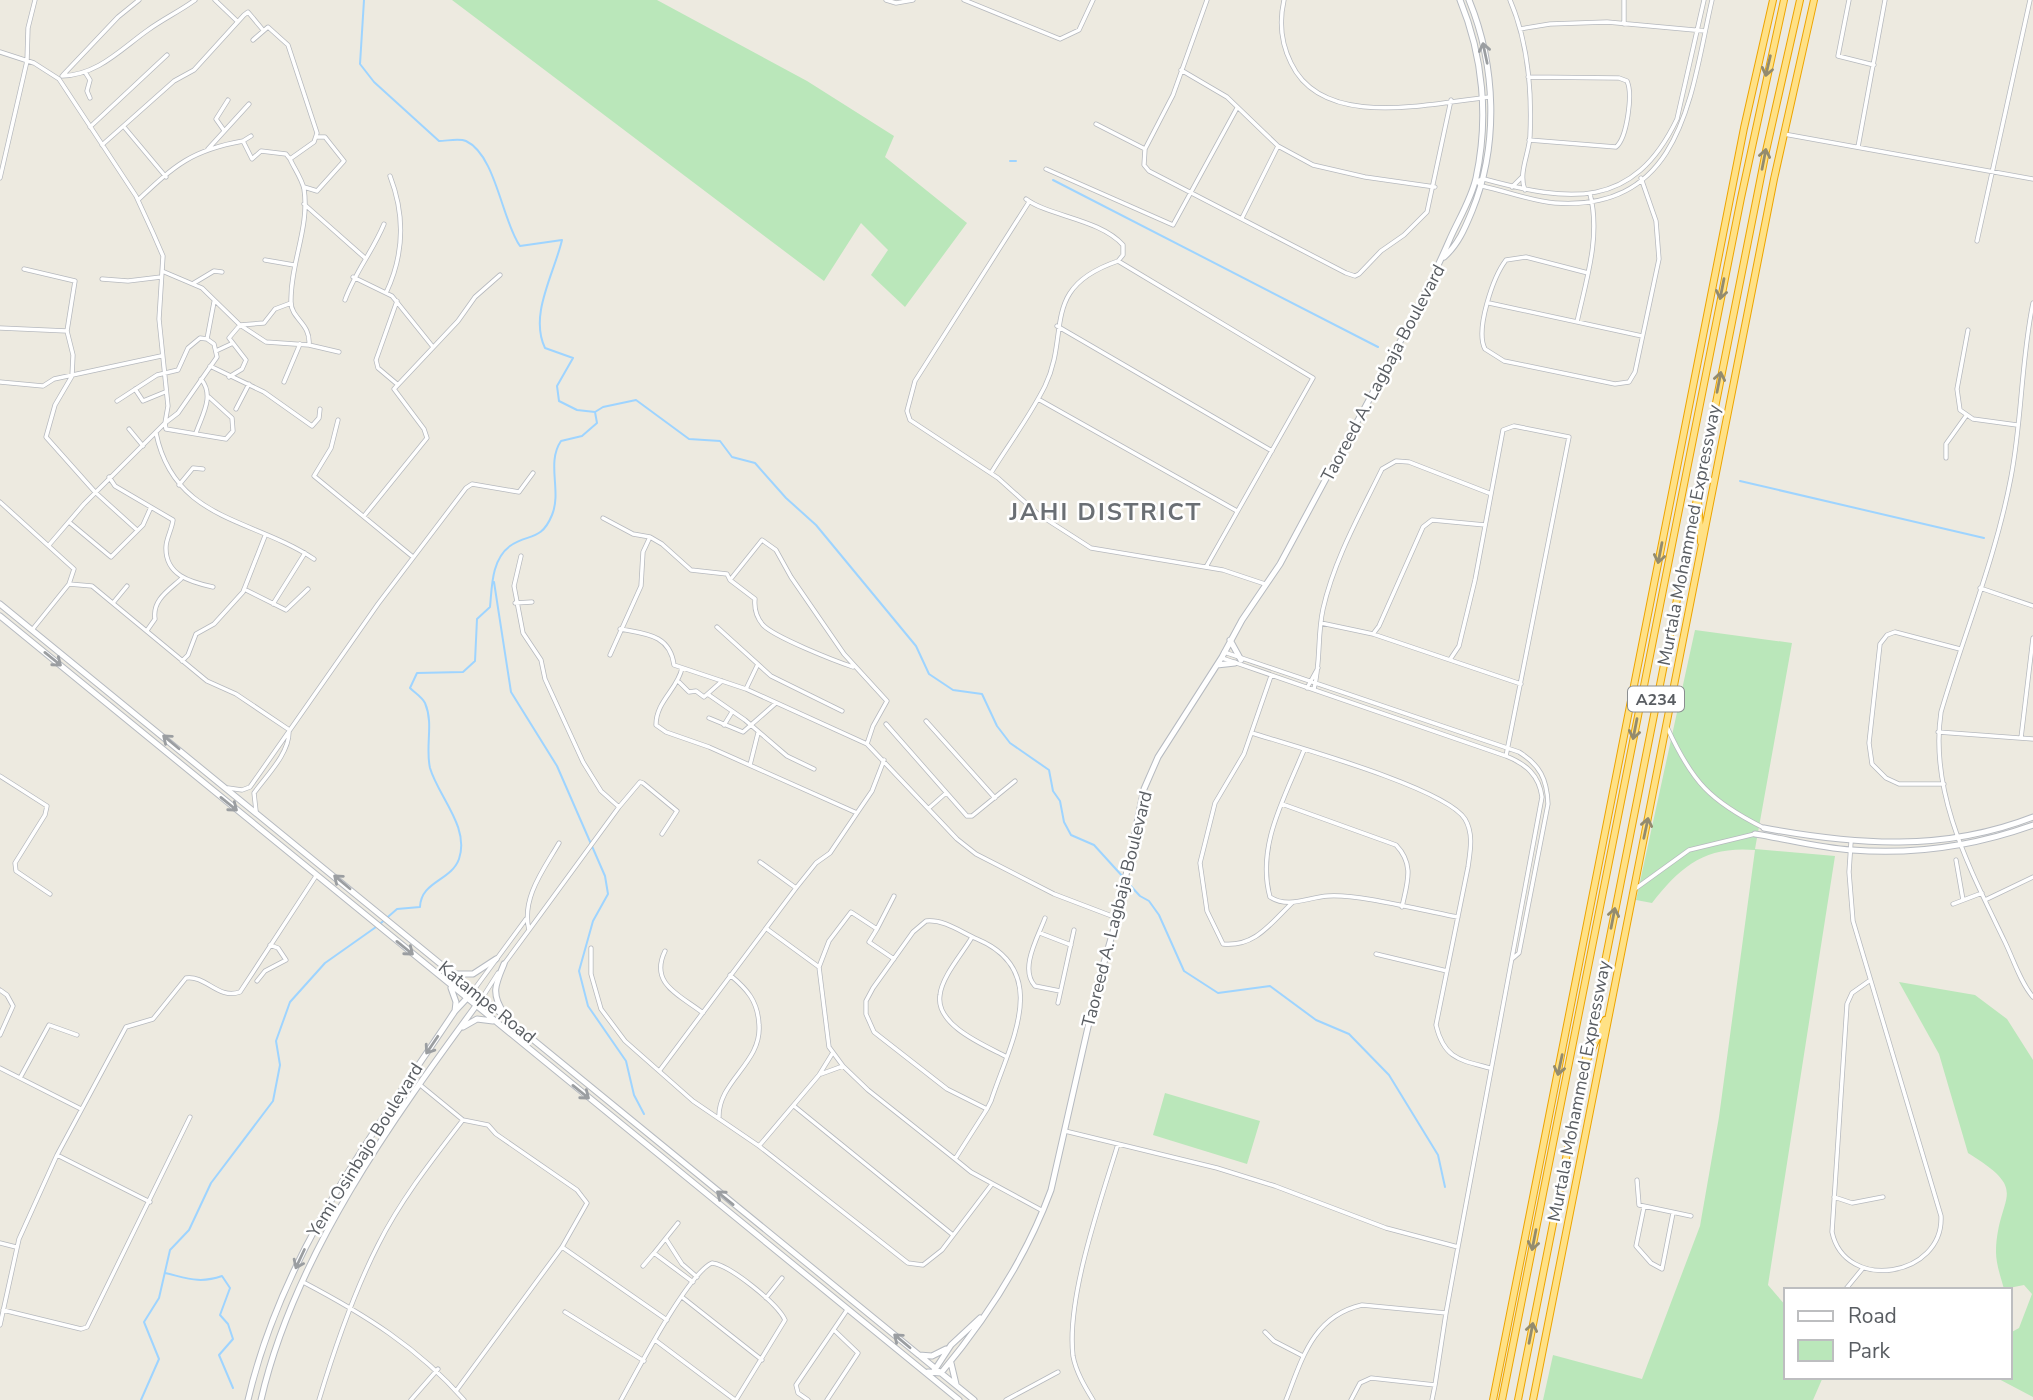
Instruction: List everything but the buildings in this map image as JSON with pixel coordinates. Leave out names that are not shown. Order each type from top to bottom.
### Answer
[{"type":"highway","name":"Murtala Mohammed Expressway","points":[[1493,1400],[1673,488],[1773,0]]},
{"type":"highway","name":"Murtala Mohammed Expressway","points":[[1502,1400],[1756,122],[1784,0]]},
{"type":"highway","name":"Murtala Mohammed Expressway","points":[[1518,1400],[1766,151],[1800,0]]},
{"type":"highway","name":"Murtala Mohammed Expressway","points":[[1533,1400],[1784,134],[1813,2]]},
{"type":"highway","points":[[1672,542],[1673,488]]},
{"type":"highway","points":[[1698,489],[1701,551]]},
{"type":"highway","points":[[1583,1069],[1610,1009]]},
{"type":"highway","points":[[1553,1146],[1559,1153],[1567,1152]]},
{"type":"highway","points":[[1547,1171],[1556,1170],[1563,1175]]},
{"type":"main road","name":"Taoreed A. Lagbaja Boulevard","points":[[937,1372],[951,1361],[986,1315],[1029,1247],[1044,1211],[1098,983],[1117,918],[1144,789],[1158,757],[1280,564],[1444,257],[1476,181],[1481,153],[1482,98],[1476,51],[1460,0]]},
{"type":"main road","name":"Taoreed A. Lagbaja Boulevard","points":[[1444,257],[1461,236],[1483,183],[1490,97],[1487,59],[1469,0]]},
{"type":"main road","name":"Taoreed A. Lagbaja Boulevard","points":[[1321,489],[1343,447]]},
{"type":"main road","name":"Katampe Road","points":[[0,604],[974,1400]]},
{"type":"main road","name":"Katampe Road","points":[[0,616],[959,1400]]},
{"type":"main road","points":[[1217,665],[1238,661],[1230,640]]},
{"type":"main road","points":[[1763,828],[1850,842],[1900,844],[1957,839],[2033,817]]},
{"type":"main road","points":[[1755,835],[1850,850],[1913,851],[1959,846],[2033,825]]},
{"type":"main road","points":[[452,974],[472,974],[496,959]]},
{"type":"main road","points":[[504,964],[494,990],[494,998],[507,1018]]},
{"type":"main road","points":[[450,985],[456,996],[455,1011]]},
{"type":"main road","name":"Yemi Osinbajo Boulevard","points":[[248,1400],[272,1322],[325,1207],[455,1011],[474,991]]},
{"type":"main road","name":"Yemi Osinbajo Boulevard","points":[[261,1400],[276,1348],[303,1282],[336,1218],[419,1084],[482,998]]},
{"type":"main road","points":[[456,1034],[477,1019],[496,1022]]},
{"type":"main road","points":[[366,1142],[378,1148]]},
{"type":"main road","name":"Taoreed A. Lagbaja Boulevard","points":[[937,1372],[951,1345],[971,1325],[986,1315]]},
{"type":"main road","points":[[918,1354],[939,1355],[951,1345]]},
{"type":"main road","points":[[951,1361],[952,1377],[957,1387]]},
{"type":"main road","points":[[925,1371],[937,1372],[937,1382]]},
{"type":"street","points":[[0,178],[27,61],[28,28],[35,0]]},
{"type":"street","points":[[61,78],[118,18],[139,0]]},
{"type":"street","points":[[61,78],[85,72],[113,60],[149,29],[195,0]]},
{"type":"street","points":[[215,0],[237,21]]},
{"type":"street","points":[[886,0],[896,3],[913,0]]},
{"type":"street","points":[[964,0],[1060,39],[1079,30],[1093,0]]},
{"type":"street","points":[[1207,0],[1172,95],[1142,158],[1149,171],[1355,276],[1427,212],[1435,187],[1451,100]]},
{"type":"street","points":[[1284,0],[1282,39],[1293,67],[1311,89],[1343,105],[1368,107],[1490,97]]},
{"type":"street","points":[[1510,0],[1520,29],[1528,77],[1529,140],[1522,177],[1525,190]]},
{"type":"street","points":[[1624,0],[1624,24]]},
{"type":"street","points":[[1483,183],[1563,197],[1590,194],[1631,177],[1647,164],[1669,136],[1683,99],[1704,0]]},
{"type":"street","points":[[1476,181],[1554,203],[1609,196],[1642,178],[1666,154],[1684,122],[1712,0]]},
{"type":"street","points":[[1849,0],[1838,56],[1874,65]]},
{"type":"street","points":[[1858,147],[1885,0]]},
{"type":"street","points":[[1977,242],[2030,0]]},
{"type":"street","points":[[102,145],[125,128],[174,81],[200,64],[248,12],[263,30]]},
{"type":"street","points":[[1520,29],[1578,22],[1705,31]]},
{"type":"street","points":[[253,40],[268,27],[288,45],[317,138]]},
{"type":"street","points":[[0,52],[27,61],[61,78],[138,200],[163,256],[161,356],[168,406],[165,423],[171,431],[226,439],[233,431],[229,412],[209,397]]},
{"type":"street","points":[[90,127],[167,55]]},
{"type":"street","points":[[1180,70],[1211,86],[1278,146],[1312,165],[1332,171],[1435,187]]},
{"type":"street","points":[[85,72],[90,80],[87,91],[90,98]]},
{"type":"street","points":[[1528,77],[1619,78],[1627,82],[1630,90],[1622,138],[1616,147],[1529,140]]},
{"type":"street","points":[[223,129],[216,119],[229,100]]},
{"type":"street","points":[[208,149],[223,129],[249,104]]},
{"type":"street","points":[[1046,169],[1173,225],[1237,108]]},
{"type":"street","points":[[1096,124],[1145,149]]},
{"type":"street","points":[[125,128],[166,177]]},
{"type":"street","points":[[1784,134],[2033,179]]},
{"type":"street","points":[[138,200],[193,154],[243,141],[251,135]]},
{"type":"street","points":[[290,159],[317,138],[325,137],[344,161],[317,191],[303,187]]},
{"type":"street","points":[[243,141],[252,159],[261,151],[286,154],[303,187],[301,243],[290,284],[291,303],[308,330],[309,345]]},
{"type":"street","points":[[1242,218],[1278,146]]},
{"type":"street","points":[[386,293],[395,274],[402,223],[398,198],[390,176]]},
{"type":"street","points":[[1512,187],[1522,177]]},
{"type":"street","points":[[1588,273],[1526,257],[1506,260],[1497,272],[1481,330],[1485,349],[1504,361],[1623,385],[1635,372],[1659,259],[1656,221],[1642,187],[1642,178]]},
{"type":"street","points":[[1635,183],[1642,187]]},
{"type":"street","points":[[1577,322],[1594,233],[1590,194]]},
{"type":"street","points":[[991,473],[1046,384],[1059,314],[1077,284],[1097,268],[1118,261],[1123,255],[1123,245],[1117,238],[1072,216],[1028,201],[915,381],[907,411],[910,420],[991,473],[1038,514],[1091,548],[1101,552],[1206,567],[1265,584]]},
{"type":"street","points":[[304,204],[365,258]]},
{"type":"street","points":[[345,300],[354,277],[375,246],[384,224]]},
{"type":"street","points":[[265,260],[295,265]]},
{"type":"street","points":[[1118,261],[1313,378],[1206,567]]},
{"type":"street","points":[[24,269],[75,281],[67,331],[73,355],[72,376],[55,405],[46,437],[95,492],[138,530]]},
{"type":"street","points":[[162,271],[194,283],[213,296],[207,339]]},
{"type":"street","points":[[194,283],[214,271],[222,272]]},
{"type":"street","points":[[364,516],[426,438],[424,429],[395,394],[397,384],[433,347],[475,297],[500,275]]},
{"type":"street","points":[[102,279],[128,281],[161,277]]},
{"type":"street","points":[[354,277],[397,301],[433,347]]},
{"type":"street","points":[[397,301],[376,360],[378,368],[397,384]]},
{"type":"street","points":[[214,302],[240,325],[272,345],[300,344],[339,352]]},
{"type":"street","points":[[229,377],[242,369],[246,360],[229,338],[240,325],[264,323],[275,309],[291,303]]},
{"type":"street","points":[[1489,303],[1642,336]]},
{"type":"street","points":[[2033,303],[2023,354],[2017,425],[2006,499],[1960,649],[1938,733],[1944,784],[1959,846],[2033,997]]},
{"type":"street","points":[[1058,326],[1272,451]]},
{"type":"street","points":[[0,328],[67,331]]},
{"type":"street","points":[[1968,330],[1956,397],[1959,410],[1966,416],[2017,425]]},
{"type":"street","points":[[49,545],[109,477],[178,413],[217,357],[214,344],[200,338],[188,348],[178,370],[163,373],[117,401]]},
{"type":"street","points":[[216,351],[231,344]]},
{"type":"street","points":[[284,382],[300,344]]},
{"type":"street","points":[[0,382],[43,386],[54,379],[161,356]]},
{"type":"street","points":[[210,366],[249,384],[312,426],[319,418],[320,409]]},
{"type":"street","points":[[196,433],[209,397],[207,386],[201,379]]},
{"type":"street","points":[[236,409],[249,384]]},
{"type":"street","points":[[135,389],[142,401],[166,392]]},
{"type":"street","points":[[1037,398],[1237,511]]},
{"type":"street","points":[[1946,458],[1946,444],[1966,416]]},
{"type":"street","points":[[338,420],[331,448],[314,476],[414,557]]},
{"type":"street","points":[[1451,658],[1462,633],[1503,430],[1514,426],[1569,437],[1506,756]]},
{"type":"street","points":[[129,429],[143,446]]},
{"type":"street","points":[[156,433],[170,474],[179,485],[227,520],[314,559]]},
{"type":"street","points":[[1314,689],[1320,665],[1321,623],[1331,577],[1388,463],[1409,462],[1489,493]]},
{"type":"street","points":[[179,485],[193,468],[203,469]]},
{"type":"street","points":[[223,786],[234,790],[250,787],[288,730],[414,557],[470,485],[519,492],[533,473]]},
{"type":"street","points":[[109,477],[115,486],[173,520],[166,552],[170,566],[181,579],[213,587]]},
{"type":"street","points":[[0,510],[1,503]]},
{"type":"street","points":[[1,503],[74,569],[69,584],[32,630]]},
{"type":"street","points":[[69,522],[111,558],[138,530],[152,506]]},
{"type":"street","points":[[603,518],[634,534],[650,537],[691,569],[727,574],[730,580],[755,599],[754,610],[763,626],[795,643],[854,667]]},
{"type":"street","points":[[1373,634],[1423,527],[1432,520],[1485,525]]},
{"type":"street","points":[[183,661],[196,634],[214,624],[244,589],[265,535]]},
{"type":"street","points":[[610,655],[640,586],[643,552],[650,537]]},
{"type":"street","points":[[730,580],[762,540],[776,550],[790,577],[854,667],[887,701],[873,726],[867,744]]},
{"type":"street","points":[[272,604],[305,553]]},
{"type":"street","points":[[521,556],[514,586],[515,603],[523,633],[541,660],[545,679],[583,762],[601,792],[619,807]]},
{"type":"street","points":[[148,630],[155,619],[154,607],[181,579]]},
{"type":"street","points":[[69,584],[82,583],[92,586],[207,681],[236,694],[288,730]]},
{"type":"street","points":[[113,603],[127,586]]},
{"type":"street","points":[[1980,588],[2033,606]]},
{"type":"street","points":[[244,589],[288,609],[308,589]]},
{"type":"street","points":[[515,603],[532,602]]},
{"type":"street","points":[[1321,623],[1373,634],[1451,658],[1521,684]]},
{"type":"street","points":[[717,627],[771,677],[842,711]]},
{"type":"street","points":[[620,629],[663,640],[673,652],[674,666],[746,689],[867,744],[957,839],[976,854],[1054,894],[1117,918]]},
{"type":"street","points":[[1944,784],[1905,785],[1891,782],[1872,764],[1869,743],[1881,644],[1884,638],[1895,632],[1960,649]]},
{"type":"street","points":[[2021,738],[2033,638]]},
{"type":"street","points":[[1223,655],[1271,676],[1506,756],[1530,769],[1537,779],[1542,797],[1490,1068],[1432,1400]]},
{"type":"street","points":[[1238,661],[1309,681],[1508,748],[1519,752],[1539,767],[1547,785],[1548,804],[1519,953],[1512,959]]},
{"type":"street","points":[[1307,688],[1320,665]]},
{"type":"street","points":[[746,689],[758,666]]},
{"type":"street","points":[[682,668],[678,681],[660,705],[656,719],[659,728],[857,813]]},
{"type":"street","points":[[1271,676],[1244,754],[1215,803],[1200,863],[1207,911],[1223,944],[1240,946],[1264,931],[1292,903]]},
{"type":"street","points":[[678,681],[700,697],[709,695],[722,681]]},
{"type":"street","points":[[709,695],[787,756],[814,769]]},
{"type":"street","points":[[709,718],[737,732],[752,726],[776,703]]},
{"type":"street","points":[[724,725],[732,712]]},
{"type":"street","points":[[926,722],[995,798]]},
{"type":"street","points":[[886,724],[964,814],[972,816],[1015,781]]},
{"type":"street","points":[[1667,727],[1688,771],[1706,793],[1721,805],[1763,828]]},
{"type":"street","points":[[256,812],[254,793],[288,742],[288,730]]},
{"type":"street","points":[[750,766],[758,733]]},
{"type":"street","points":[[1252,733],[1442,800],[1457,809],[1469,830],[1471,841],[1437,1025],[1440,1042],[1452,1056],[1490,1068]]},
{"type":"street","points":[[1938,733],[2033,739]]},
{"type":"street","points":[[1304,750],[1272,828],[1264,864],[1270,897],[1279,903],[1292,903],[1329,896],[1458,917]]},
{"type":"street","points":[[660,1070],[796,888],[816,863],[830,853],[872,791],[884,760]]},
{"type":"street","points":[[0,776],[47,806],[45,815],[15,863],[16,871],[50,894]]},
{"type":"street","points":[[482,998],[504,964],[639,782],[677,811],[662,834]]},
{"type":"street","points":[[929,808],[946,793]]},
{"type":"street","points":[[1282,804],[1396,845],[1409,864],[1402,907]]},
{"type":"street","points":[[1633,891],[1689,850],[1755,835]]},
{"type":"street","points":[[1850,842],[1850,908],[1869,981],[1938,1203],[1941,1225],[1938,1240],[1921,1260],[1907,1267],[1863,1268],[1836,1246],[1832,1232],[1847,1004],[1852,993],[1869,981]]},
{"type":"street","points":[[474,991],[526,919],[538,879],[559,843]]},
{"type":"street","points":[[1956,860],[1964,900]]},
{"type":"street","points":[[760,862],[796,888]]},
{"type":"street","points":[[0,1325],[16,1247],[57,1155],[127,1027],[153,1019],[186,978],[195,978],[222,993],[232,995],[240,992],[316,876]]},
{"type":"street","points":[[1985,900],[2033,877]]},
{"type":"street","points":[[1953,904],[1982,893]]},
{"type":"street","points":[[894,896],[869,942],[894,959]]},
{"type":"street","points":[[877,929],[851,912],[829,941],[819,967],[824,1024],[832,1054],[868,1090],[955,1159],[992,1184],[1044,1211]]},
{"type":"street","points":[[1045,918],[1030,961],[1030,976],[1035,986],[1060,991]]},
{"type":"street","points":[[526,919],[529,930]]},
{"type":"street","points":[[955,1159],[987,1109],[1022,998],[1021,983],[1017,969],[1005,956],[941,922],[926,921],[913,932],[866,1002],[866,1014],[874,1032],[947,1089],[987,1109]]},
{"type":"street","points":[[767,929],[819,967]]},
{"type":"street","points":[[1058,1003],[1074,930]]},
{"type":"street","points":[[1040,933],[1071,945]]},
{"type":"street","points":[[972,937],[941,990],[940,1004],[949,1021],[1005,1056]]},
{"type":"street","points":[[257,981],[265,971],[286,960],[278,947],[270,945]]},
{"type":"street","points":[[591,948],[591,974],[601,1009],[625,1041],[694,1101],[759,1146],[908,1263],[918,1266],[928,1262],[953,1235],[992,1184]]},
{"type":"street","points":[[665,951],[659,963],[659,975],[664,983],[703,1013]]},
{"type":"street","points":[[1376,954],[1447,971]]},
{"type":"street","points":[[719,1118],[722,1097],[750,1061],[760,1038],[756,1002],[730,975]]},
{"type":"street","points":[[1021,983],[1030,976]]},
{"type":"street","points":[[0,990],[8,995],[13,1006],[0,1035]]},
{"type":"street","points":[[20,1078],[49,1025],[77,1035]]},
{"type":"street","points":[[759,1146],[820,1075],[832,1054]]},
{"type":"street","points":[[820,1075],[843,1066]]},
{"type":"street","points":[[0,1068],[81,1110]]},
{"type":"street","points":[[419,1084],[463,1120],[488,1125],[496,1135],[585,1197],[585,1210],[562,1247],[456,1391]]},
{"type":"street","points":[[794,1106],[953,1235]]},
{"type":"street","points":[[3,1310],[80,1329],[87,1327],[190,1117]]},
{"type":"street","points":[[319,1400],[350,1307],[379,1243],[421,1175],[463,1120]]},
{"type":"street","points":[[1065,1131],[1275,1186],[1386,1228],[1458,1247]]},
{"type":"street","points":[[1093,1400],[1077,1370],[1074,1331],[1091,1238],[1118,1143]]},
{"type":"street","points":[[57,1155],[150,1202]]},
{"type":"street","points":[[1637,1181],[1636,1200],[1644,1207],[1691,1216]]},
{"type":"street","points":[[1834,1197],[1851,1203],[1883,1197]]},
{"type":"street","points":[[1644,1207],[1636,1246],[1651,1263],[1662,1269],[1673,1213]]},
{"type":"street","points":[[643,1266],[678,1223]]},
{"type":"street","points":[[666,1239],[682,1264],[697,1277]]},
{"type":"street","points":[[0,1243],[16,1247]]},
{"type":"street","points":[[562,1247],[667,1320]]},
{"type":"street","points":[[654,1253],[693,1282]]},
{"type":"street","points":[[621,1400],[655,1340],[667,1320],[707,1265],[717,1263],[766,1298],[785,1320],[735,1400],[655,1340]]},
{"type":"street","points":[[676,1270],[682,1264]]},
{"type":"street","points":[[1847,1288],[1863,1268]]},
{"type":"street","points":[[766,1298],[782,1278]]},
{"type":"street","points":[[303,1282],[394,1335],[438,1369],[464,1400]]},
{"type":"street","points":[[682,1297],[762,1360]]},
{"type":"street","points":[[1286,1400],[1303,1356],[1319,1328],[1348,1308],[1362,1305],[1446,1313]]},
{"type":"street","points":[[808,1400],[798,1393],[796,1385],[847,1310]]},
{"type":"street","points":[[565,1312],[644,1360]]},
{"type":"street","points":[[827,1400],[858,1353],[835,1331]]},
{"type":"street","points":[[1265,1332],[1274,1341],[1303,1356]]},
{"type":"street","points":[[411,1400],[438,1369]]},
{"type":"street","points":[[1006,1400],[1058,1372]]},
{"type":"street","points":[[1351,1400],[1360,1383],[1371,1378],[1435,1385]]},
{"type":"green space","points":[[452,0],[657,0],[807,81],[894,136],[885,157],[967,223],[905,307],[871,275],[888,250],[861,223],[824,281]]},
{"type":"green space","points":[[1695,630],[1792,643],[1755,849],[1835,856],[1768,1285],[1784,1304],[1784,1379],[1822,1379],[1813,1400],[1543,1400],[1553,1355],[1642,1379],[1700,1226],[1719,1117],[1755,850],[1722,851],[1708,855],[1684,869],[1652,903],[1636,900]]},
{"type":"green space","points":[[1899,982],[1975,995],[2007,1019],[2033,1060],[2033,1397],[1999,1379],[2012,1379],[2012,1332],[2019,1328],[2032,1294],[2024,1285],[2004,1288],[1999,1271],[1996,1252],[2007,1196],[2006,1187],[1988,1166],[1968,1153],[1939,1054]]},
{"type":"green space","points":[[1165,1093],[1260,1121],[1247,1164],[1153,1135]]},
{"type":"waterway","points":[[364,0],[360,64],[374,82],[439,141],[463,140],[476,149],[492,174],[508,221],[520,246],[562,240],[544,294],[541,335],[545,348],[573,358],[557,386],[559,401],[577,410],[595,412],[597,423],[582,436],[561,441],[554,468],[555,506],[548,524],[539,533],[510,546],[499,559],[490,607],[477,619],[475,661],[463,672],[417,673],[410,688],[424,701],[428,711],[430,768],[457,824],[461,847],[455,866],[425,892],[420,907],[397,909],[381,923]]},
{"type":"waterway","points":[[1010,161],[1016,161]]},
{"type":"waterway","points":[[1053,180],[1378,347]]},
{"type":"waterway","points":[[595,412],[603,407],[636,400],[689,439],[720,441],[732,457],[755,463],[786,498],[816,525],[916,646],[929,674],[953,690],[982,694],[997,726],[1010,743],[1049,770],[1053,791],[1060,801],[1064,822],[1071,835],[1094,845],[1124,878]]},
{"type":"waterway","points":[[1740,481],[1984,538]]},
{"type":"waterway","points":[[494,582],[511,692],[557,766],[605,876],[608,894],[593,921],[579,971],[588,1006],[626,1061],[634,1095],[644,1114]]},
{"type":"waterway","points":[[1127,882],[1149,901],[1159,915],[1184,971],[1218,993],[1270,986],[1316,1020],[1349,1034],[1389,1075],[1438,1155],[1445,1187]]},
{"type":"waterway","points":[[141,1400],[159,1359],[144,1322],[159,1298],[170,1250],[189,1230],[211,1183],[273,1101],[280,1065],[276,1041],[290,1002],[325,963],[376,927]]},
{"type":"waterway","points":[[165,1273],[200,1280],[222,1276],[230,1288],[220,1315],[228,1324],[233,1339],[219,1355],[233,1388]]},
{"type":"district","name":"JAHI DISTRICT","points":[[1106,512]]}]
